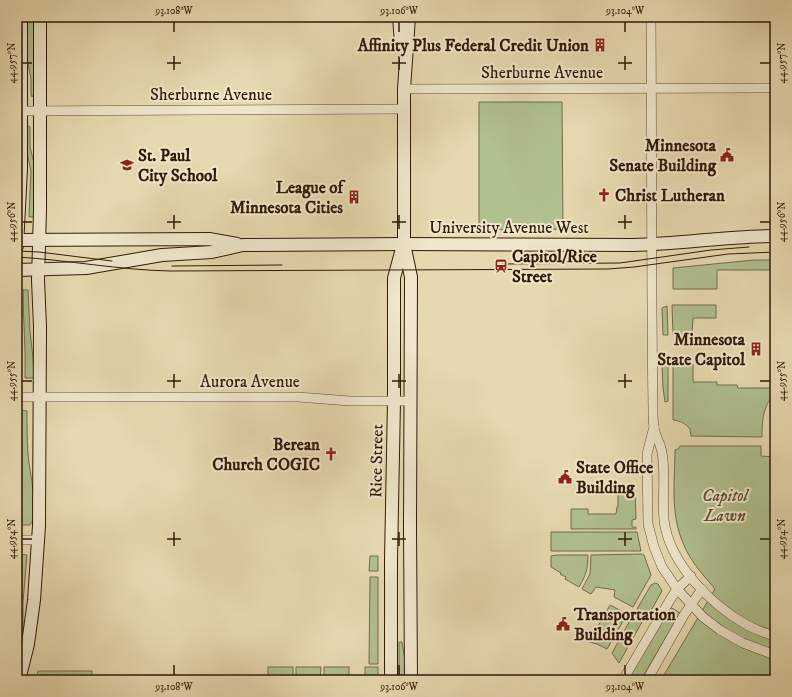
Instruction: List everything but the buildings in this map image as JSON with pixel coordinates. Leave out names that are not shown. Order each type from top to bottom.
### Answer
[{"type":"main road","points":[[17,242],[21,17]]},
{"type":"main road","points":[[19,680],[28,644],[34,600],[38,540],[40,397],[38,270],[40,240],[40,17]]},
{"type":"main road","name":"Rice Street","points":[[399,17],[404,88],[404,244],[411,277],[411,680]]},
{"type":"main road","name":"Rice Street","points":[[404,88],[409,17]]},
{"type":"main road","name":"University Avenue West","points":[[17,242],[40,240],[210,239],[243,245],[651,245],[724,238],[775,236]]},
{"type":"main road","name":"Rice Street","points":[[391,680],[394,278],[404,244]]},
{"type":"main road","name":"University Avenue West","points":[[17,270],[86,268],[162,255],[212,252],[243,245]]},
{"type":"street","points":[[651,17],[651,245],[654,428],[647,454],[648,524],[654,547],[662,567],[677,589],[703,617],[730,636],[756,649],[775,655]]},
{"type":"street","name":"Sherburne Avenue","points":[[404,88],[775,88]]},
{"type":"street","name":"Sherburne Avenue","points":[[19,111],[404,110]]},
{"type":"street","name":"Aurora Avenue","points":[[17,397],[298,397],[350,401],[411,401]]},
{"type":"street","points":[[654,428],[662,453],[664,521],[668,538],[679,561],[690,576],[719,606],[736,619],[775,636]]},
{"type":"street","points":[[17,540],[38,540]]},
{"type":"street","points":[[623,680],[677,589],[690,576]]},
{"type":"street","points":[[647,680],[684,615],[702,589]]},
{"type":"green space","points":[[26,17],[34,17],[34,94],[32,97],[31,79],[27,58]]},
{"type":"green space","points":[[479,102],[562,102],[563,229],[502,230],[479,224]]},
{"type":"green space","points":[[29,126],[30,147],[35,167],[34,217],[29,217],[31,171],[27,153],[27,127]]},
{"type":"green space","points":[[754,260],[775,260],[775,270],[717,270],[717,289],[673,289],[673,268]]},
{"type":"green space","points":[[23,290],[28,290],[34,378],[25,378]]},
{"type":"green space","points":[[672,305],[716,305],[716,318],[693,318],[692,335],[673,335]]},
{"type":"green space","points":[[667,306],[668,335],[663,335],[662,308]]},
{"type":"green space","points":[[693,364],[693,382],[717,382],[717,385],[737,385],[738,388],[773,388],[775,385],[775,393],[768,403],[764,413],[762,437],[691,436],[690,429],[686,425],[673,420],[673,365]]},
{"type":"green space","points":[[662,365],[668,365],[668,401],[665,402],[663,388]]},
{"type":"green space","points":[[19,410],[27,411],[28,454],[34,502],[33,519],[30,525],[19,525]]},
{"type":"green space","name":"Capitol Lawn","points":[[680,446],[761,446],[761,456],[775,457],[775,680],[661,680],[715,589],[690,557],[679,532],[676,520],[674,495],[675,450]]},
{"type":"green space","points":[[618,491],[635,491],[636,519],[632,520],[632,527],[636,527],[636,529],[571,529],[571,509],[588,509],[588,514],[616,514],[618,507]]},
{"type":"green space","points":[[551,532],[637,532],[641,551],[551,551]]},
{"type":"green space","points":[[19,554],[27,555],[23,602],[23,637],[17,662]]},
{"type":"green space","points":[[588,555],[586,572],[579,587],[565,579],[566,577],[551,567],[551,556]]},
{"type":"green space","points":[[591,555],[644,555],[651,575],[633,607],[614,597],[615,590],[596,587],[591,594],[582,589],[590,574]]},
{"type":"green space","points":[[370,556],[378,556],[378,571],[369,571]]},
{"type":"green space","points":[[370,577],[378,577],[378,664],[369,664]]},
{"type":"green space","points":[[655,583],[658,584],[662,591],[648,616],[637,609],[651,585]]},
{"type":"green space","points":[[610,605],[627,614],[607,649],[589,642]]},
{"type":"green space","points":[[670,607],[680,613],[641,680],[628,680]]},
{"type":"green space","points":[[632,617],[642,622],[619,663],[612,653]]},
{"type":"green space","points":[[399,642],[402,642],[406,675],[399,675]]},
{"type":"green space","points":[[268,667],[293,667],[293,680],[268,680]]},
{"type":"green space","points":[[296,667],[321,667],[320,680],[296,680]]},
{"type":"green space","points":[[324,667],[349,667],[349,680],[324,680]]},
{"type":"green space","points":[[365,667],[378,667],[378,680],[365,680]]},
{"type":"green space","points":[[38,671],[92,671],[92,680],[36,680]]},
{"type":"tram line","points":[[502,264],[620,263],[711,250],[749,247]]},
{"type":"tram line","points":[[17,251],[39,252],[112,261]]},
{"type":"tram line","points":[[17,257],[132,269],[170,271],[608,269],[634,267],[728,254],[775,252]]},
{"type":"tram line","points":[[172,266],[282,265]]},
{"type":"place","name":"Affinity Plus Federal Credit Union","points":[[600,45]]},
{"type":"place","name":"Minnesota Senate Building","points":[[727,155]]},
{"type":"place","name":"St. Paul City School","points":[[127,165]]},
{"type":"place","name":"Christ Lutheran","points":[[604,195]]},
{"type":"place","name":"League of Minnesota Cities","points":[[354,197]]},
{"type":"place","name":"Capitol/Rice Street","points":[[501,266]]},
{"type":"place","name":"Minnesota State Capitol","points":[[756,349]]},
{"type":"place","name":"Berean Church COGIC","points":[[331,454]]},
{"type":"place","name":"State Office Building","points":[[565,477]]},
{"type":"place","name":"Transportation Building","points":[[563,624]]}]
